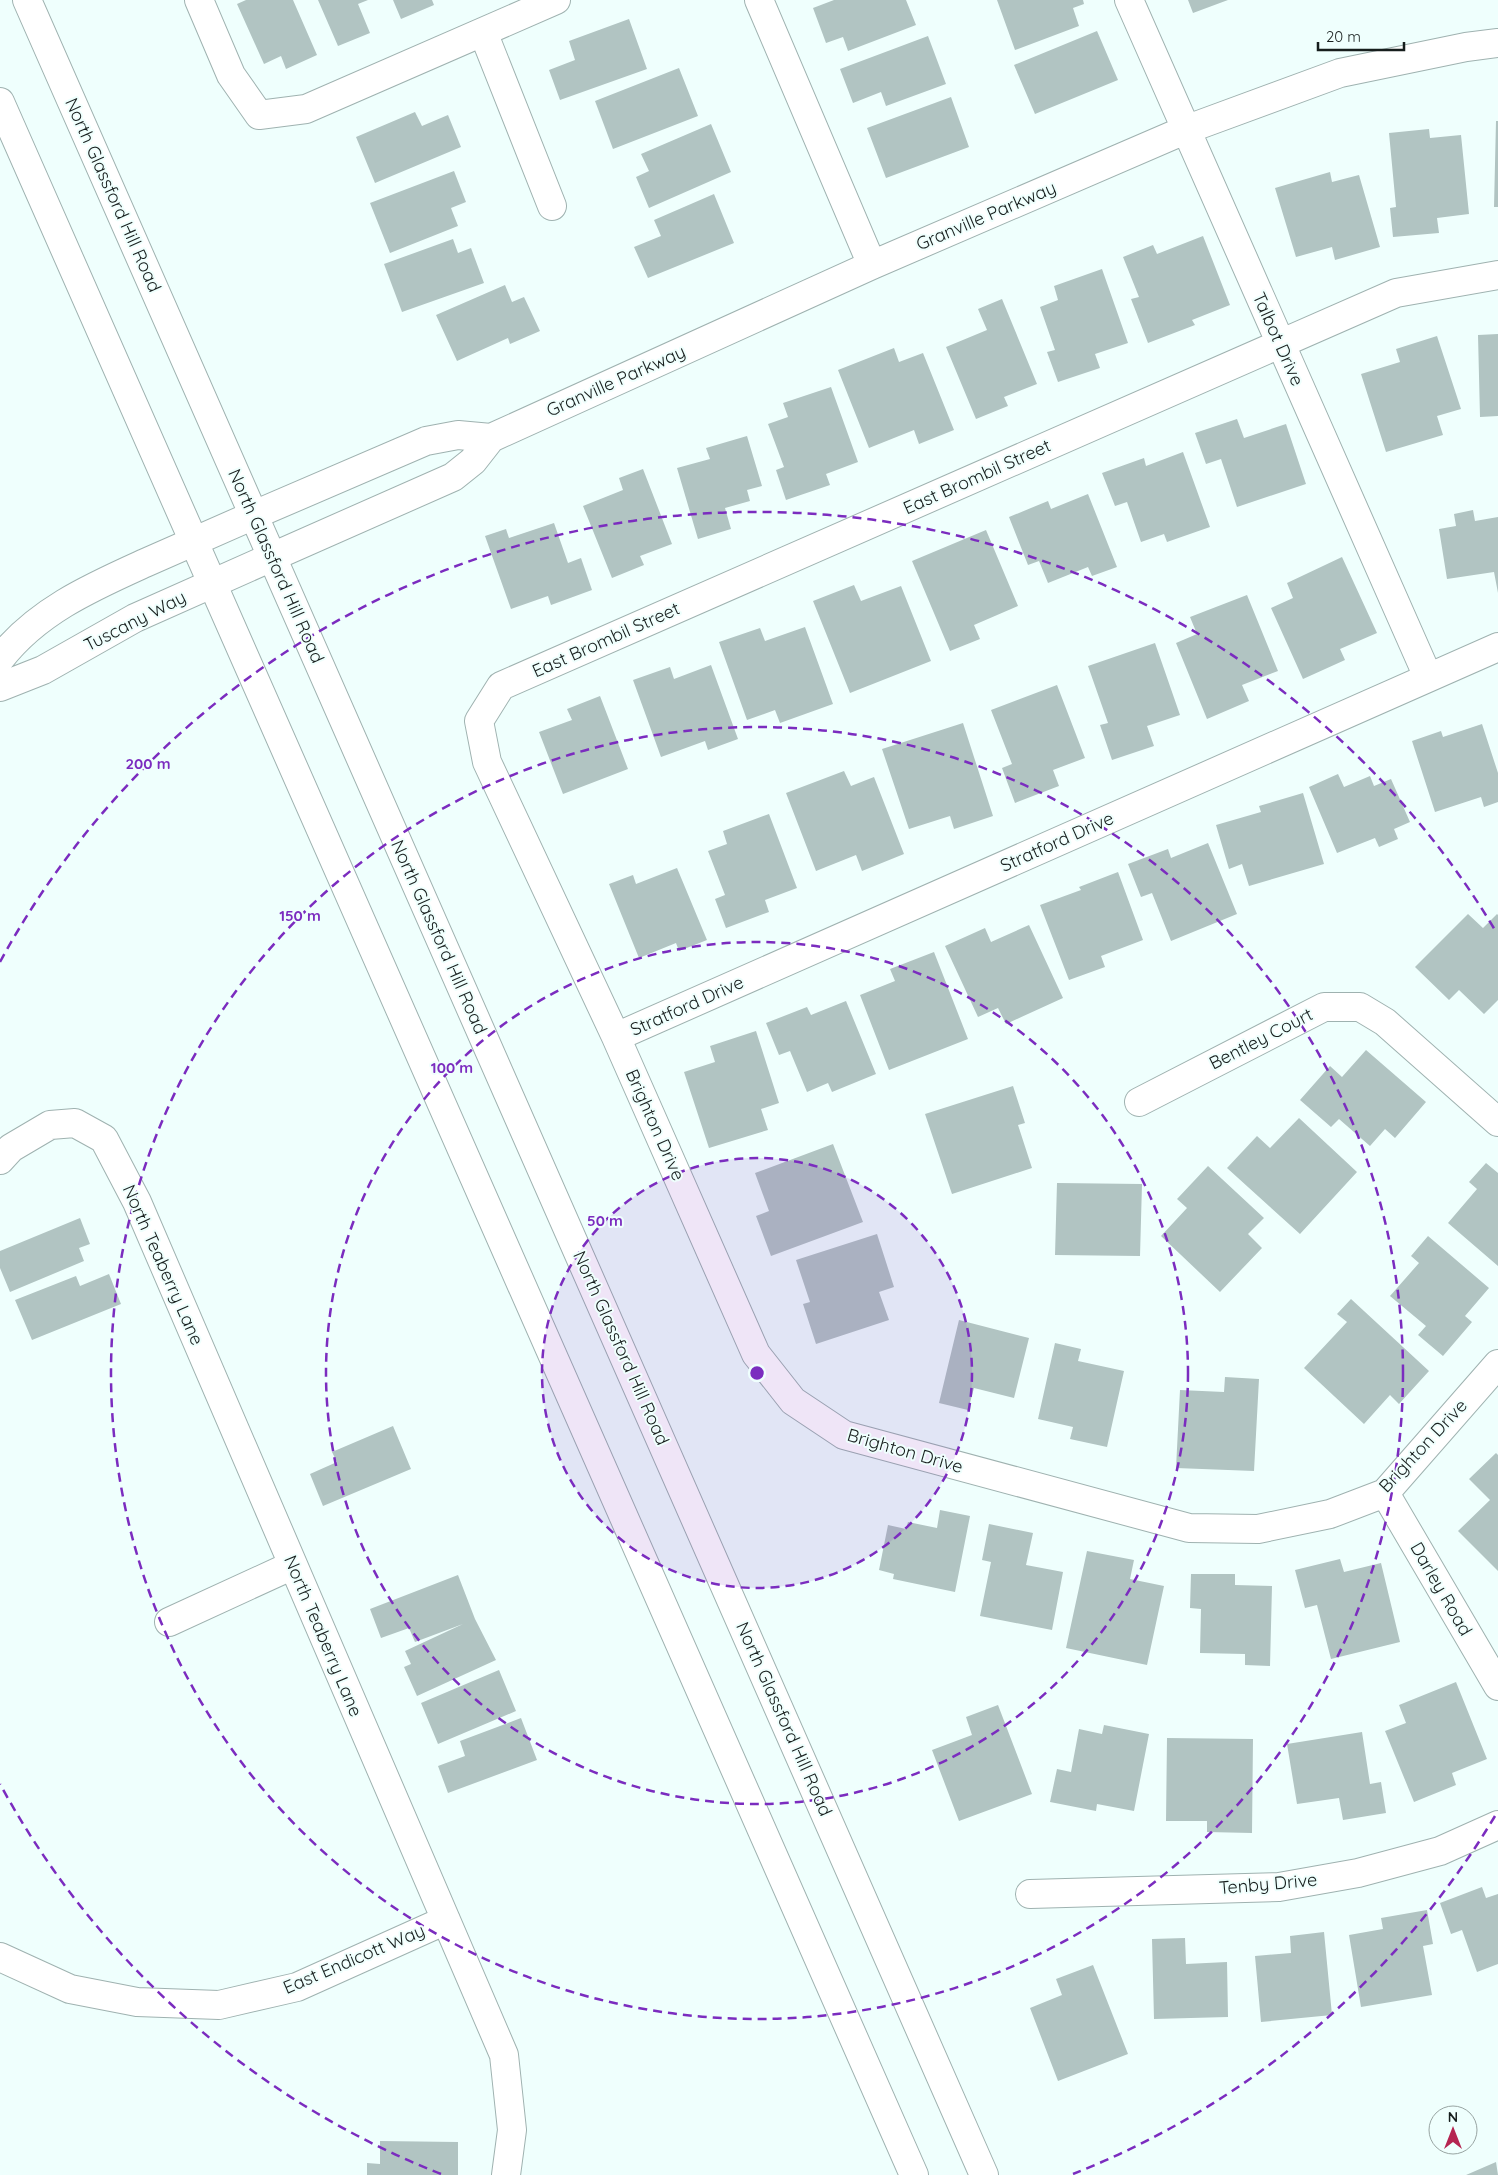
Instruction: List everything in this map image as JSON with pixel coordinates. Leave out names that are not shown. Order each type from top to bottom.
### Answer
[{"type":"street","name":"North Glassford Hill Road","points":[[27,0],[984,2175]]},
{"type":"street","points":[[199,0],[231,75],[259,116],[306,109],[556,0]]},
{"type":"street","points":[[759,0],[872,266]]},
{"type":"street","name":"Talbot Drive","points":[[1129,0],[1428,677]]},
{"type":"street","points":[[483,32],[552,206]]},
{"type":"street","name":"Granville Parkway","points":[[272,557],[453,477],[468,467],[491,438],[872,266],[1185,130],[1340,72],[1466,47],[1498,44]]},
{"type":"street","points":[[0,102],[914,2175]]},
{"type":"street","name":"East Brombil Street","points":[[478,721],[501,686],[1396,293],[1498,275]]},
{"type":"street","name":"Granville Parkway","points":[[254,515],[426,441],[458,435],[491,438]]},
{"type":"street","points":[[0,659],[25,630],[43,616],[112,578],[254,515]]},
{"type":"street","name":"Tuscany Way","points":[[0,687],[43,670],[107,632],[272,557]]},
{"type":"street","name":"Stratford Drive","points":[[616,1037],[1498,647]]},
{"type":"street","name":"Brighton Drive","points":[[478,721],[487,762],[616,1037],[756,1354],[793,1401],[844,1435],[1189,1528],[1258,1529],[1330,1514],[1385,1493],[1498,1364]]},
{"type":"street","name":"Bentley Court","points":[[1139,1102],[1324,1007],[1360,1007],[1385,1022],[1498,1122]]},
{"type":"street","name":"North Teaberry Lane","points":[[0,1160],[12,1148],[50,1125],[75,1123],[104,1139],[137,1202],[504,2055],[512,2130],[506,2175]]},
{"type":"street","name":"Darley Road","points":[[1385,1493],[1498,1686]]},
{"type":"street","points":[[169,1622],[293,1565]]},
{"type":"street","name":"Tenby Drive","points":[[1030,1894],[1279,1887],[1358,1874],[1440,1852],[1498,1825]]},
{"type":"street","name":"East Endicott Way","points":[[0,1957],[70,1989],[137,2002],[219,2005],[297,1987],[446,1920]]},
{"type":"building","points":[[246,0],[293,0],[317,55],[286,69],[281,56],[264,64],[237,4]]},
{"type":"building","points":[[318,0],[368,0],[358,4],[370,33],[338,46]]},
{"type":"building","points":[[393,0],[432,0],[434,5],[401,19]]},
{"type":"building","points":[[834,0],[906,0],[916,25],[848,51],[843,37],[826,43],[813,8]]},
{"type":"building","points":[[997,0],[1083,0],[1084,4],[1073,8],[1079,26],[1015,50]]},
{"type":"building","points":[[1188,0],[1228,0],[1193,13]]},
{"type":"building","points":[[629,19],[647,69],[560,100],[549,70],[575,60],[569,41]]},
{"type":"building","points":[[1097,31],[1118,80],[1035,114],[1014,65]]},
{"type":"building","points":[[928,36],[946,84],[886,106],[881,92],[853,103],[840,69]]},
{"type":"building","points":[[679,68],[698,116],[613,149],[595,101]]},
{"type":"building","points":[[951,97],[969,147],[886,178],[867,128]]},
{"type":"building","points":[[415,112],[422,126],[448,115],[461,147],[375,183],[356,137]]},
{"type":"building","points":[[1496,121],[1498,121],[1498,207],[1494,207]]},
{"type":"building","points":[[711,124],[731,172],[649,208],[636,177],[649,171],[641,154]]},
{"type":"building","points":[[1429,129],[1430,138],[1461,135],[1469,214],[1437,218],[1439,233],[1393,237],[1390,208],[1396,207],[1389,133]]},
{"type":"building","points":[[454,171],[466,202],[451,208],[458,226],[390,253],[370,203]]},
{"type":"building","points":[[1330,172],[1332,182],[1359,175],[1380,247],[1335,260],[1332,247],[1296,257],[1275,188]]},
{"type":"building","points":[[714,194],[734,243],[648,278],[634,247],[661,236],[654,220]]},
{"type":"building","points":[[1203,236],[1230,305],[1192,320],[1195,325],[1148,343],[1131,299],[1139,297],[1123,257],[1153,245],[1157,254]]},
{"type":"building","points":[[453,239],[458,253],[471,248],[484,283],[402,312],[384,264]]},
{"type":"building","points":[[1102,269],[1128,343],[1095,354],[1100,368],[1058,382],[1047,352],[1055,350],[1040,307],[1058,300],[1054,286]]},
{"type":"building","points":[[505,285],[512,302],[524,297],[540,331],[510,344],[508,338],[457,361],[436,315]]},
{"type":"building","points":[[1002,299],[1037,384],[1004,397],[1008,406],[976,419],[946,347],[987,330],[978,309]]},
{"type":"building","points":[[1498,334],[1498,416],[1480,417],[1478,335]]},
{"type":"building","points":[[1437,336],[1461,409],[1437,416],[1443,435],[1386,452],[1361,374],[1400,362],[1396,349]]},
{"type":"building","points":[[894,348],[899,362],[923,353],[954,430],[919,444],[914,430],[869,448],[838,370]]},
{"type":"building","points":[[831,387],[858,462],[826,474],[830,485],[786,500],[776,470],[784,467],[768,424],[788,417],[783,403]]},
{"type":"building","points":[[1237,419],[1244,438],[1286,424],[1306,484],[1237,507],[1221,459],[1206,464],[1195,433]]},
{"type":"building","points":[[747,436],[762,486],[747,490],[750,501],[725,508],[731,529],[698,539],[677,468],[710,459],[706,448]]},
{"type":"building","points":[[1183,452],[1210,527],[1167,542],[1164,534],[1141,542],[1127,502],[1115,506],[1102,473],[1144,458],[1146,466]]},
{"type":"building","points":[[643,469],[672,544],[640,556],[644,565],[612,578],[583,506],[623,490],[619,478]]},
{"type":"building","points":[[1088,494],[1117,567],[1092,576],[1088,567],[1048,583],[1039,561],[1028,565],[1009,517],[1048,501],[1051,509]]},
{"type":"building","points":[[1473,510],[1475,521],[1498,517],[1498,593],[1494,572],[1447,579],[1439,529],[1456,526],[1454,514]]},
{"type":"building","points":[[554,523],[568,563],[581,558],[592,590],[551,605],[548,596],[511,609],[485,536],[506,529],[509,538]]},
{"type":"building","points":[[986,530],[1018,606],[974,625],[980,639],[950,651],[912,561]]},
{"type":"building","points":[[1342,557],[1377,633],[1340,649],[1345,660],[1303,679],[1271,608],[1293,598],[1287,583]]},
{"type":"building","points":[[854,585],[861,601],[901,586],[931,661],[850,693],[813,601]]},
{"type":"building","points":[[1247,595],[1278,671],[1242,685],[1249,701],[1207,719],[1176,643],[1197,634],[1190,617]]},
{"type":"building","points":[[805,627],[833,704],[780,723],[775,710],[747,720],[719,642],[760,628],[765,641]]},
{"type":"building","points":[[1155,643],[1180,715],[1147,726],[1154,746],[1112,760],[1100,725],[1108,723],[1088,666]]},
{"type":"building","points":[[711,665],[738,739],[708,750],[705,741],[661,757],[633,680],[670,667],[674,679]]},
{"type":"building","points":[[1057,685],[1085,758],[1053,770],[1059,786],[1015,803],[1002,768],[1012,764],[991,710]]},
{"type":"building","points":[[600,696],[628,769],[563,794],[539,732],[572,720],[567,709]]},
{"type":"building","points":[[963,723],[993,816],[954,829],[950,816],[909,829],[882,749]]},
{"type":"building","points":[[1482,724],[1498,773],[1498,802],[1484,807],[1481,797],[1435,812],[1412,741],[1441,731],[1443,737]]},
{"type":"building","points":[[844,771],[851,786],[874,777],[904,854],[862,871],[856,855],[816,871],[786,793]]},
{"type":"building","points":[[1338,774],[1344,787],[1370,776],[1374,786],[1391,779],[1410,822],[1394,829],[1398,839],[1379,847],[1375,838],[1337,853],[1309,787]]},
{"type":"building","points":[[1303,793],[1324,864],[1249,886],[1242,864],[1229,869],[1216,825],[1261,812],[1259,806]]},
{"type":"building","points":[[769,814],[797,888],[765,900],[769,912],[726,928],[715,899],[725,895],[708,851],[727,844],[723,831]]},
{"type":"building","points":[[1208,843],[1237,914],[1171,941],[1152,893],[1141,897],[1128,864],[1168,849],[1171,858]]},
{"type":"building","points":[[677,868],[707,940],[679,951],[676,943],[639,958],[609,884],[633,875],[636,884]]},
{"type":"building","points":[[1118,872],[1143,940],[1101,956],[1105,967],[1069,980],[1040,905],[1081,890],[1079,887]]},
{"type":"building","points":[[1468,914],[1483,928],[1498,915],[1498,1000],[1484,1014],[1459,990],[1449,1000],[1415,967]]},
{"type":"building","points":[[1029,925],[1063,998],[1006,1024],[998,1008],[978,1017],[945,946],[985,928],[991,942]]},
{"type":"building","points":[[934,952],[968,1039],[889,1070],[860,995],[895,981],[890,969]]},
{"type":"building","points":[[846,1001],[876,1074],[832,1092],[828,1083],[807,1092],[790,1051],[779,1055],[766,1023],[807,1007],[811,1015]]},
{"type":"building","points":[[756,1031],[779,1103],[761,1109],[768,1130],[709,1148],[684,1072],[715,1062],[710,1046]]},
{"type":"building","points":[[1366,1050],[1426,1102],[1395,1138],[1385,1129],[1370,1146],[1339,1119],[1331,1127],[1300,1100],[1330,1066],[1342,1077]]},
{"type":"building","points":[[1013,1086],[1025,1123],[1018,1125],[1032,1168],[952,1194],[925,1114]]},
{"type":"building","points":[[1299,1118],[1357,1172],[1300,1234],[1227,1168],[1257,1136],[1270,1148]]},
{"type":"building","points":[[833,1144],[863,1222],[771,1256],[756,1216],[769,1211],[755,1173]]},
{"type":"building","points":[[1486,1163],[1498,1173],[1498,1266],[1448,1223],[1477,1189],[1469,1182]]},
{"type":"building","points":[[1208,1166],[1264,1218],[1248,1234],[1262,1248],[1220,1292],[1161,1236],[1187,1208],[1177,1199]]},
{"type":"building","points":[[1057,1183],[1142,1184],[1140,1256],[1055,1255]]},
{"type":"building","points":[[80,1218],[90,1244],[79,1248],[84,1261],[10,1292],[0,1268],[0,1251]]},
{"type":"building","points":[[877,1234],[894,1287],[879,1292],[889,1320],[816,1344],[803,1304],[810,1302],[796,1260]]},
{"type":"building","points":[[1428,1236],[1489,1288],[1465,1316],[1472,1322],[1443,1356],[1418,1335],[1426,1326],[1390,1296],[1419,1263],[1411,1256]]},
{"type":"building","points":[[109,1274],[121,1304],[32,1340],[15,1300],[76,1276],[80,1286]]},
{"type":"building","points":[[1351,1299],[1429,1371],[1399,1404],[1390,1395],[1364,1424],[1304,1368],[1347,1322],[1337,1314]]},
{"type":"building","points":[[959,1320],[1029,1338],[1014,1398],[974,1388],[968,1410],[939,1403]]},
{"type":"building","points":[[1055,1343],[1081,1349],[1078,1361],[1124,1371],[1107,1447],[1070,1439],[1073,1427],[1038,1419]]},
{"type":"building","points":[[1225,1377],[1259,1379],[1254,1471],[1176,1468],[1180,1390],[1224,1392]]},
{"type":"building","points":[[393,1426],[411,1469],[323,1506],[310,1474],[337,1462],[332,1452]]},
{"type":"building","points":[[1496,1453],[1498,1455],[1498,1571],[1458,1531],[1490,1500],[1469,1479]]},
{"type":"building","points":[[940,1510],[970,1516],[955,1592],[893,1579],[894,1574],[879,1570],[888,1525],[906,1529],[908,1522],[937,1528]]},
{"type":"building","points":[[989,1524],[1033,1533],[1026,1565],[1063,1572],[1052,1630],[980,1616],[991,1562],[982,1560]]},
{"type":"building","points":[[1087,1551],[1134,1560],[1130,1579],[1164,1586],[1147,1665],[1066,1648]]},
{"type":"building","points":[[1340,1559],[1344,1572],[1381,1563],[1400,1642],[1331,1659],[1317,1605],[1305,1608],[1295,1570]]},
{"type":"building","points":[[1191,1574],[1235,1574],[1235,1585],[1272,1586],[1270,1666],[1245,1665],[1245,1654],[1200,1653],[1201,1609],[1190,1608]]},
{"type":"building","points":[[458,1575],[475,1619],[496,1660],[417,1696],[404,1667],[411,1664],[405,1651],[463,1624],[415,1642],[409,1628],[381,1638],[370,1609]]},
{"type":"building","points":[[499,1670],[516,1711],[438,1744],[421,1703]]},
{"type":"building","points":[[1456,1682],[1487,1759],[1452,1773],[1456,1785],[1414,1802],[1385,1731],[1406,1723],[1399,1705]]},
{"type":"building","points":[[998,1705],[1032,1794],[959,1821],[932,1750],[972,1735],[966,1717]]},
{"type":"building","points":[[521,1718],[537,1760],[448,1793],[438,1766],[465,1756],[460,1741]]},
{"type":"building","points":[[1104,1725],[1149,1734],[1134,1811],[1097,1804],[1096,1811],[1050,1802],[1057,1769],[1071,1772],[1079,1729],[1102,1734]]},
{"type":"building","points":[[1362,1732],[1370,1784],[1381,1782],[1386,1813],[1343,1820],[1339,1798],[1297,1804],[1287,1744]]},
{"type":"building","points":[[1167,1738],[1253,1739],[1252,1833],[1207,1832],[1207,1821],[1166,1821]]},
{"type":"building","points":[[1482,1887],[1486,1898],[1498,1894],[1498,1964],[1477,1972],[1462,1930],[1451,1934],[1440,1903]]},
{"type":"building","points":[[1427,1910],[1433,1944],[1423,1946],[1432,1995],[1361,2007],[1349,1935],[1383,1929],[1381,1918]]},
{"type":"building","points":[[1324,1932],[1332,2015],[1261,2022],[1255,1956],[1291,1953],[1290,1936]]},
{"type":"building","points":[[1185,1938],[1186,1964],[1227,1962],[1228,2017],[1154,2019],[1152,1939]]},
{"type":"building","points":[[1093,1965],[1128,2054],[1058,2081],[1030,2008],[1062,1995],[1056,1979]]},
{"type":"building","points":[[380,2141],[458,2142],[458,2175],[367,2175],[367,2163],[380,2164]]},
{"type":"building","points":[[1496,2162],[1498,2175],[1466,2175]]}]
